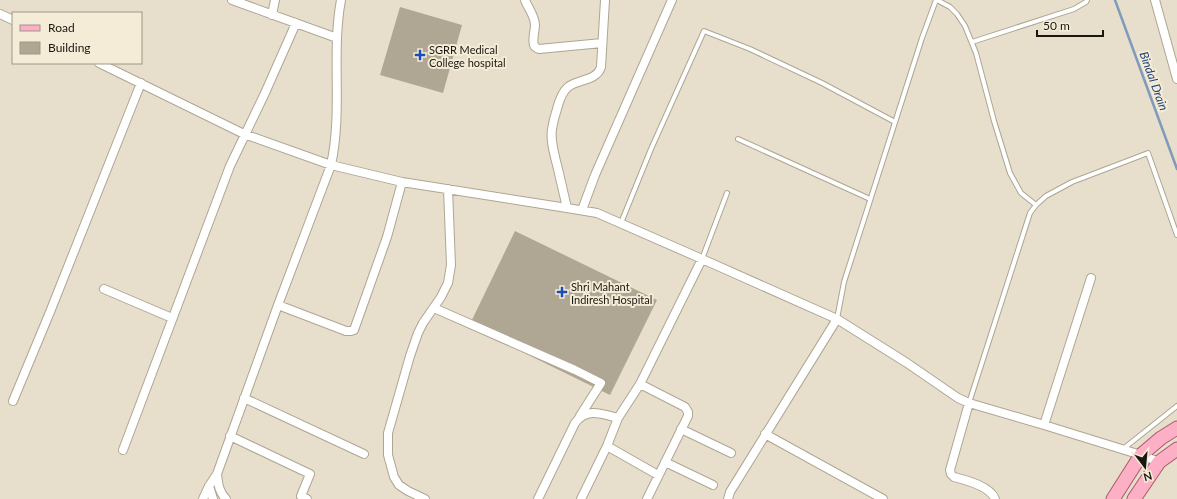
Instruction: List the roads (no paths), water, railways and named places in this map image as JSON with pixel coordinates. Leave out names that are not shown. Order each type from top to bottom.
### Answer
[{"type":"main road","points":[[1113,499],[1141,455],[1161,438],[1177,428]]},
{"type":"main road","points":[[1134,499],[1159,462],[1177,449]]},
{"type":"street","points":[[232,0],[337,38]]},
{"type":"street","points":[[272,15],[275,0]]},
{"type":"street","points":[[203,499],[217,474],[278,305],[331,165],[337,127],[337,38],[341,0]]},
{"type":"street","points":[[525,0],[534,20],[534,45],[536,48],[602,43]]},
{"type":"street","points":[[567,208],[554,152],[552,128],[558,105],[565,91],[575,83],[596,76],[599,72],[601,67],[605,0]]},
{"type":"street","points":[[582,210],[598,168],[672,0]]},
{"type":"street","points":[[1155,0],[1177,79]]},
{"type":"street","points":[[0,14],[12,20]]},
{"type":"street","points":[[123,450],[230,166],[296,23]]},
{"type":"street","points":[[101,64],[244,134],[331,165],[405,183],[597,213],[837,319],[907,363],[958,398],[969,403],[1122,449],[1159,462]]},
{"type":"street","points":[[13,401],[141,83]]},
{"type":"street","points":[[278,305],[346,331],[354,330],[405,183]]},
{"type":"street","points":[[425,499],[408,491],[400,485],[394,477],[388,455],[388,433],[414,344],[424,323],[448,283],[451,265],[448,189]]},
{"type":"street","points":[[581,499],[608,446],[618,418],[640,384],[702,259]]},
{"type":"street","points":[[1044,425],[1091,278]]},
{"type":"street","points":[[104,289],[172,318]]},
{"type":"street","points":[[434,308],[575,370],[601,384],[575,423],[538,499]]},
{"type":"street","points":[[728,499],[730,492],[765,434],[837,319]]},
{"type":"street","points":[[640,384],[685,407],[688,412],[688,416],[647,499]]},
{"type":"street","points":[[244,398],[364,454]]},
{"type":"street","points":[[969,403],[950,466],[951,474],[954,477],[971,482],[990,491],[995,499]]},
{"type":"street","points":[[580,416],[594,412],[618,418]]},
{"type":"street","points":[[681,429],[731,453]]},
{"type":"street","points":[[765,434],[883,499]]},
{"type":"street","points":[[230,436],[310,474],[301,496],[307,499]]},
{"type":"street","points":[[608,446],[658,475]]},
{"type":"street","points":[[665,462],[712,485]]},
{"type":"street","points":[[217,474],[218,487],[226,499]]},
{"type":"street","points":[[209,486],[213,499]]},
{"type":"lane","points":[[837,319],[844,282],[870,199],[922,38],[937,0],[950,7],[965,26],[972,42],[1010,173],[1021,193],[1036,205]]},
{"type":"lane","points":[[972,42],[1074,9],[1087,0]]},
{"type":"lane","points":[[621,223],[651,149],[704,32],[757,52],[822,83],[895,122]]},
{"type":"lane","points":[[738,139],[870,199]]},
{"type":"lane","points":[[969,403],[1030,213],[1046,196],[1072,182],[1148,153],[1177,235]]},
{"type":"lane","points":[[702,259],[727,193]]},
{"type":"lane","points":[[1122,449],[1177,406]]},
{"type":"waterway","name":"Bindal Drain","points":[[1115,0],[1177,169]]},
{"type":"place","name":"SGRR Medical College hospital","points":[[420,55]]},
{"type":"place","name":"Shri Mahant Indiresh Hospital","points":[[562,292]]}]
